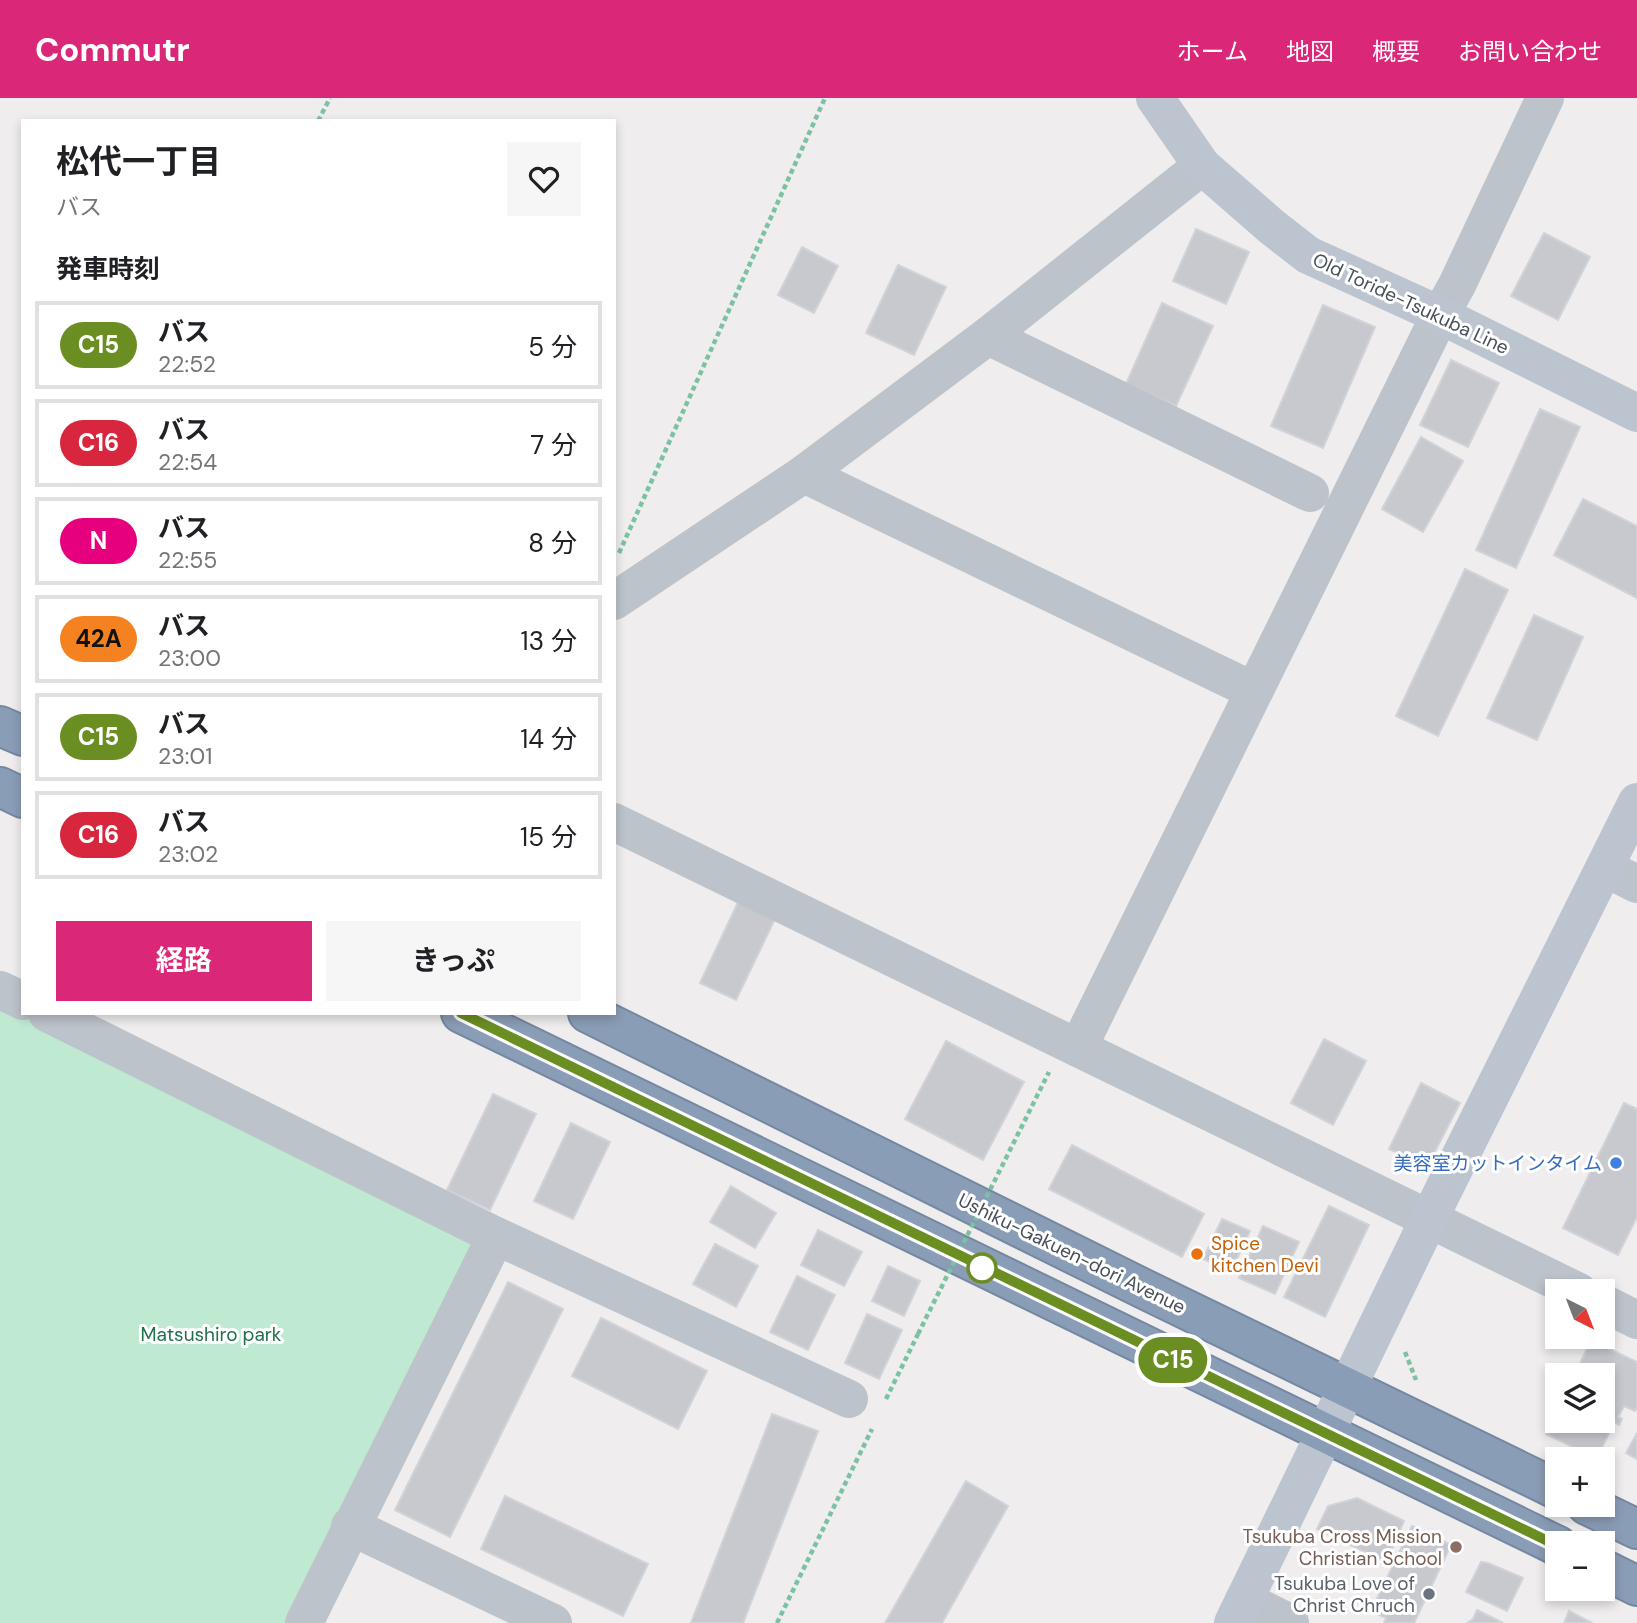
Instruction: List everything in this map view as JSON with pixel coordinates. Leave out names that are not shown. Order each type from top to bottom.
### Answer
[{"type":"highway","points":[[0,726],[21,735]]},
{"type":"highway","points":[[0,787],[21,797]]},
{"type":"highway","points":[[465,1015],[1545,1540]]},
{"type":"highway","name":"Ushiku-Gakuen-dori Avenue","points":[[592,1015],[1545,1484]]},
{"type":"highway","points":[[1612,1517],[1637,1529]]},
{"type":"highway","points":[[1615,1575],[1637,1586]]},
{"type":"street","name":"Old Toride-Tsukuba Line","points":[[1155,98],[1202,166],[1272,227],[1308,254],[1440,315],[1637,413]]},
{"type":"street","points":[[1078,1048],[1457,285],[1545,98]]},
{"type":"street","points":[[616,600],[804,474],[988,336],[1202,166]]},
{"type":"street","points":[[988,336],[1310,493]]},
{"type":"street","points":[[804,474],[1254,691]]},
{"type":"street","points":[[1290,1623],[1239,1612],[1429,1219],[1621,876],[1637,802]]},
{"type":"street","points":[[616,823],[1552,1279]]},
{"type":"street","points":[[0,990],[21,1000]]},
{"type":"street","points":[[51,1015],[496,1236],[869,1410]]},
{"type":"street","points":[[304,1623],[496,1236]]},
{"type":"street","points":[[1615,1309],[1637,1320]]},
{"type":"street","points":[[350,1526],[553,1623]]},
{"type":"path","points":[[319,119],[330,98]]},
{"type":"path","points":[[616,558],[825,98]]},
{"type":"path","points":[[777,1623],[869,1410],[918,1334],[1049,1072]]},
{"type":"green space","name":"Matsushiro park","points":[[0,990],[21,1000],[21,1015],[50,1015],[496,1236],[304,1623],[0,1623]]},
{"type":"building","points":[[1196,229],[1249,252],[1226,304],[1173,281]]},
{"type":"building","points":[[1544,233],[1590,257],[1558,320],[1511,296]]},
{"type":"building","points":[[802,247],[838,266],[814,313],[778,295]]},
{"type":"building","points":[[898,265],[946,287],[914,355],[866,333]]},
{"type":"building","points":[[1162,303],[1213,326],[1176,406],[1126,384]]},
{"type":"building","points":[[1323,305],[1375,327],[1323,448],[1271,426]]},
{"type":"building","points":[[1451,360],[1499,383],[1468,447],[1420,425]]},
{"type":"building","points":[[1540,409],[1580,427],[1516,568],[1476,550]]},
{"type":"building","points":[[1421,437],[1463,461],[1423,532],[1382,509]]},
{"type":"building","points":[[1583,499],[1637,526],[1637,598],[1554,555]]},
{"type":"building","points":[[1465,569],[1508,590],[1438,736],[1396,716]]},
{"type":"building","points":[[1534,615],[1583,637],[1537,740],[1487,718]]},
{"type":"building","points":[[739,900],[776,917],[736,1000],[700,983]]},
{"type":"building","points":[[1324,1039],[1366,1061],[1333,1125],[1291,1103]]},
{"type":"building","points":[[946,1041],[1024,1082],[983,1160],[905,1119]]},
{"type":"building","points":[[1421,1083],[1460,1103],[1427,1167],[1389,1149]]},
{"type":"building","points":[[493,1094],[536,1114],[490,1210],[447,1190]]},
{"type":"building","name":"美容室カットインタイム","points":[[1624,1103],[1637,1109],[1637,1217],[1618,1255],[1563,1228]]},
{"type":"building","points":[[571,1123],[610,1142],[573,1219],[534,1201]]},
{"type":"building","points":[[1072,1145],[1204,1214],[1182,1257],[1049,1189]]},
{"type":"building","points":[[731,1186],[776,1213],[755,1248],[710,1222]]},
{"type":"building","points":[[1329,1206],[1369,1225],[1325,1317],[1284,1297]]},
{"type":"building","points":[[1222,1219],[1250,1231],[1231,1271],[1203,1259]]},
{"type":"building","points":[[1263,1226],[1299,1242],[1275,1294],[1239,1278]]},
{"type":"building","points":[[818,1230],[862,1252],[844,1286],[801,1265]]},
{"type":"building","points":[[715,1244],[758,1266],[736,1307],[693,1284]]},
{"type":"building","points":[[888,1266],[920,1281],[904,1316],[872,1301]]},
{"type":"building","points":[[797,1276],[835,1295],[808,1350],[770,1332]]},
{"type":"building","points":[[508,1282],[563,1309],[450,1537],[395,1510]]},
{"type":"building","points":[[867,1314],[902,1330],[879,1379],[845,1363]]},
{"type":"building","points":[[601,1318],[707,1371],[678,1429],[572,1376]]},
{"type":"building","points":[[1587,1349],[1610,1349],[1637,1362],[1637,1407],[1635,1411],[1624,1406],[1618,1417],[1622,1419],[1619,1425],[1615,1423],[1615,1363],[1580,1363]]},
{"type":"building","points":[[772,1414],[818,1431],[743,1623],[691,1623]]},
{"type":"building","points":[[1609,1433],[1603,1447],[1573,1447],[1546,1434]]},
{"type":"building","points":[[1637,1433],[1637,1459],[1626,1453]]},
{"type":"building","points":[[966,1481],[1008,1506],[942,1623],[885,1623]]},
{"type":"building","points":[[505,1496],[648,1564],[623,1616],[481,1549]]},
{"type":"building","points":[[1357,1498],[1404,1521],[1386,1562],[1317,1529],[1328,1506]]},
{"type":"building","points":[[1412,1526],[1451,1545],[1414,1623],[1384,1623],[1386,1618],[1371,1611]]},
{"type":"building","points":[[1481,1562],[1523,1578],[1507,1611],[1466,1592]]},
{"type":"building","points":[[1477,1610],[1503,1623],[1467,1623],[1473,1619]]},
{"type":"building","points":[[1569,1611],[1592,1623],[1564,1623]]},
{"type":"bus line","name":"C15","points":[[465,1015],[1545,1540]]},
{"type":"place","name":"美容室カットインタイム","points":[[1616,1163]]},
{"type":"place","name":"Spice kitchen Devi","points":[[1197,1254]]},
{"type":"place","name":"Tsukuba Cross Mission Christian School","points":[[1456,1547]]},
{"type":"place","name":"Tsukuba Love of Christ Chruch","points":[[1429,1594]]}]
